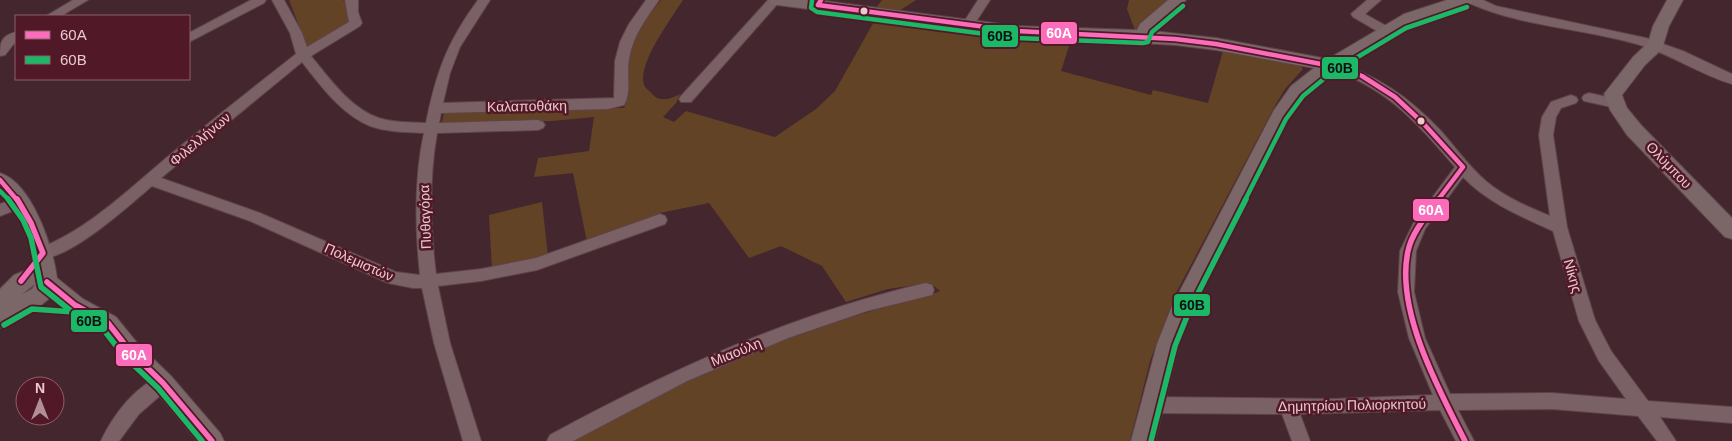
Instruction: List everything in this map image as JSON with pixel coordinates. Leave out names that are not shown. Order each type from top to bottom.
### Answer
[{"type":"street","points":[[54,15],[82,0]]},
{"type":"street","points":[[190,37],[260,0]]},
{"type":"street","points":[[278,0],[296,33],[304,55],[333,91],[352,109],[374,122],[392,126],[431,128],[538,125]]},
{"type":"street","name":"Πυθαγόρα","points":[[472,441],[442,343],[429,281],[424,234],[423,188],[438,91],[458,38],[484,0]]},
{"type":"street","name":"Καλαποθάκη","points":[[435,108],[608,104],[619,102],[622,97],[621,72],[625,45],[638,18],[653,0]]},
{"type":"street","points":[[686,99],[776,0],[819,3],[968,26],[1017,31],[1143,36],[1216,44],[1330,65],[1356,73],[1398,97],[1426,124],[1481,185],[1495,195],[1559,227]]},
{"type":"street","points":[[968,26],[984,0]]},
{"type":"street","points":[[1143,36],[1146,28],[1178,0]]},
{"type":"street","points":[[1375,0],[1357,14],[1386,31]]},
{"type":"street","points":[[1143,441],[1168,344],[1183,306],[1280,115],[1300,87],[1330,65],[1416,15],[1465,0]]},
{"type":"street","points":[[1473,0],[1493,9],[1628,37],[1656,45],[1732,79]]},
{"type":"street","points":[[1589,98],[1614,98],[1639,61],[1656,45],[1661,26],[1674,0]]},
{"type":"street","name":"Φιλελλήνων","points":[[43,253],[64,245],[92,227],[216,124],[304,55],[356,23],[352,12],[353,1]]},
{"type":"street","points":[[0,52],[9,39],[15,36]]},
{"type":"street","name":"Ολύμπου","points":[[1614,98],[1619,110],[1634,130],[1732,231]]},
{"type":"street","name":"Νίκης","points":[[1572,100],[1556,105],[1549,117],[1546,135],[1559,227],[1587,321],[1605,356],[1645,408],[1667,441]]},
{"type":"street","points":[[1463,167],[1419,226],[1408,251],[1406,292],[1417,338],[1445,402],[1465,441]]},
{"type":"street","points":[[0,180],[10,189],[35,226],[43,253],[47,281],[44,290],[17,296]]},
{"type":"street","name":"Πολεμιστών","points":[[150,180],[255,217],[394,278],[413,282],[481,275],[537,264],[660,220]]},
{"type":"street","points":[[0,210],[18,203]]},
{"type":"street","points":[[0,319],[17,296],[43,253]]},
{"type":"street","points":[[47,281],[75,305],[108,323],[130,351],[163,383],[212,441]]},
{"type":"street","name":"Μιαούλη","points":[[556,441],[698,367],[844,310],[926,290]]},
{"type":"street","points":[[17,296],[75,305]]},
{"type":"street","points":[[110,441],[137,404],[163,383]]},
{"type":"street","name":"Δημητρίου Πολιορκητού","points":[[1152,405],[1353,407],[1445,402],[1552,401],[1732,415]]},
{"type":"street","points":[[1288,407],[1301,441]]},
{"type":"shaded area","points":[[289,0],[343,0],[350,7],[350,21],[308,49]]},
{"type":"shaded area","points":[[661,0],[683,0],[650,53],[643,76],[644,85],[658,99],[669,99],[680,94],[676,103],[663,117],[674,122],[686,111],[775,137],[816,109],[835,91],[876,18],[998,33],[1072,37],[1061,71],[1151,95],[1153,90],[1208,103],[1223,51],[1301,66],[1303,69],[1285,89],[1276,104],[1176,293],[1150,361],[1130,441],[574,441],[639,403],[742,356],[849,318],[940,291],[930,283],[888,289],[846,302],[822,266],[781,246],[749,258],[709,203],[660,213],[587,242],[573,173],[534,177],[538,158],[589,151],[594,117],[552,121],[442,122],[444,112],[452,109],[624,108],[626,103],[627,72],[632,48],[642,25]]},
{"type":"shaded area","points":[[882,0],[916,0],[899,11],[876,8]]},
{"type":"shaded area","points":[[1129,0],[1168,0],[1135,30],[1127,9]]},
{"type":"shaded area","points":[[542,202],[548,256],[492,269],[489,215]]},
{"type":"transit line","name":"60Β","points":[[812,0],[811,8],[817,12],[1016,38],[1143,43],[1148,42],[1152,32],[1183,6]]},
{"type":"transit line","name":"60Α","points":[[821,0],[818,5],[1017,31],[1175,39],[1216,44],[1342,68],[1362,76],[1395,97],[1423,123],[1463,167],[1419,226],[1408,251],[1406,292],[1417,338],[1445,402],[1465,441]]},
{"type":"transit line","name":"60Β","points":[[1151,441],[1175,346],[1190,309],[1286,119],[1303,96],[1331,73],[1406,28],[1467,7]]},
{"type":"transit line","name":"60Α","points":[[0,180],[26,214],[36,233],[43,253],[21,281]]},
{"type":"transit line","name":"60Β","points":[[0,191],[18,212],[31,238],[41,287],[71,311],[103,329],[124,356],[158,388],[202,441]]},
{"type":"transit line","name":"60Α","points":[[47,282],[75,305],[108,323],[130,351],[163,383],[212,441]]},
{"type":"transit line","name":"60Β","points":[[4,325],[32,309],[74,312]]}]
